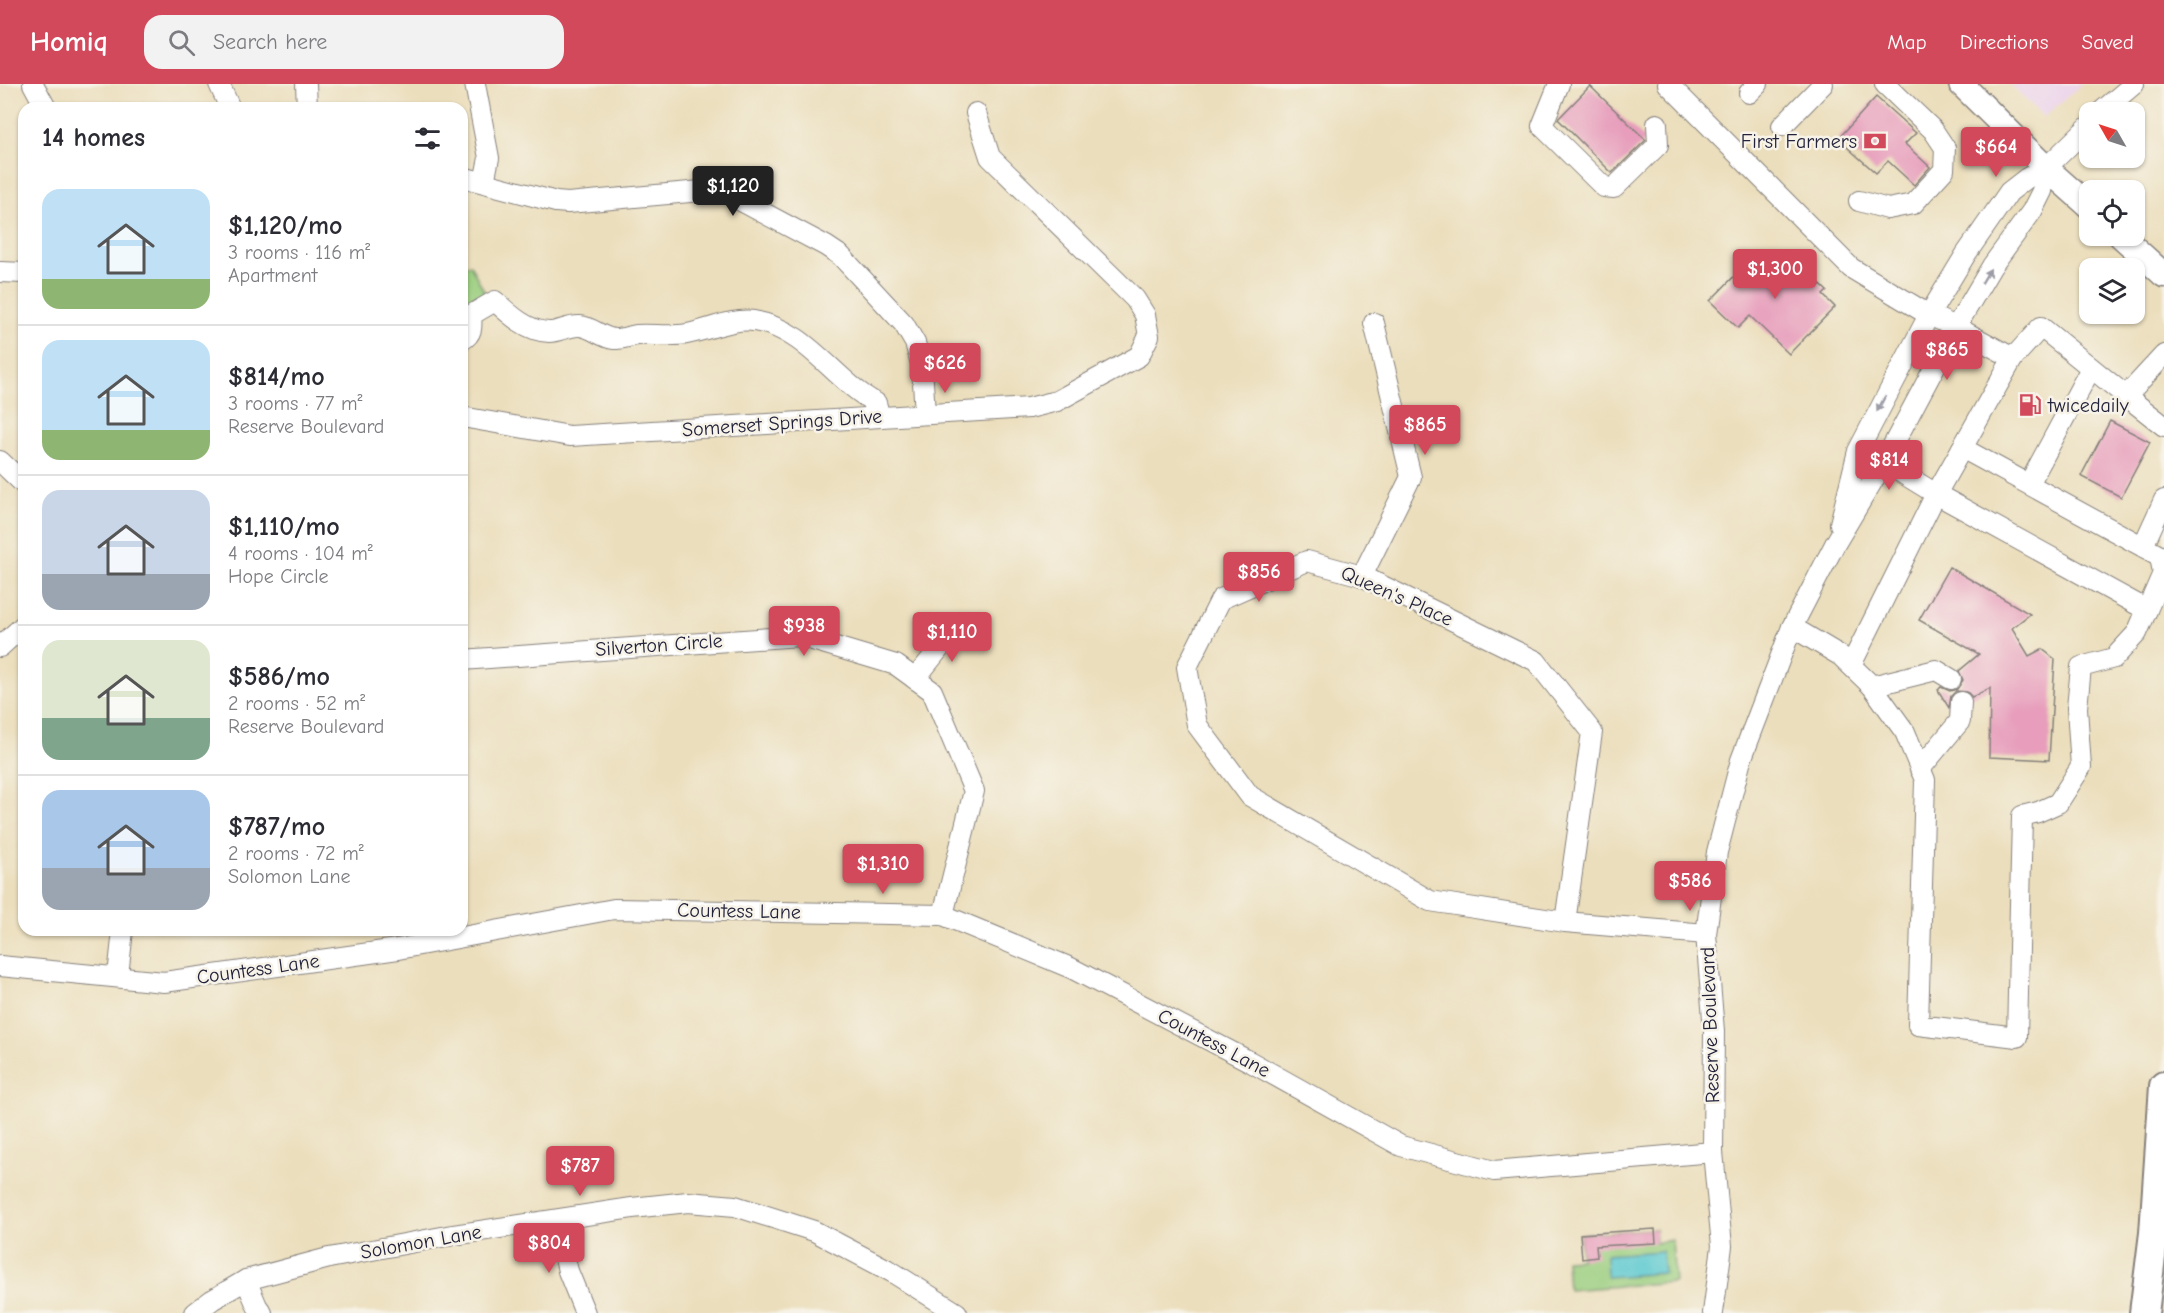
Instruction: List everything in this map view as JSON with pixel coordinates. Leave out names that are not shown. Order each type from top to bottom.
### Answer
[{"type":"highway","points":[[2144,1313],[2154,1233],[2164,1086]]},
{"type":"main road","points":[[1961,84],[2079,197]]},
{"type":"main road","points":[[2132,246],[2164,275]]},
{"type":"street","points":[[33,84],[43,102]]},
{"type":"street","points":[[219,84],[227,102]]},
{"type":"street","points":[[306,84],[307,102]]},
{"type":"street","points":[[475,84],[489,159],[484,182]]},
{"type":"street","points":[[1559,84],[1542,126],[1604,187],[1614,188],[1658,145],[1657,124]]},
{"type":"street","points":[[1782,126],[1823,84]]},
{"type":"street","points":[[1859,201],[1888,209],[1913,204],[1944,170],[1945,148],[1933,130],[1885,84]]},
{"type":"street","points":[[2113,102],[2134,84]]},
{"type":"street","points":[[1682,88],[1851,268],[1929,315],[2013,358]]},
{"type":"street","name":"Somerset Springs Drive","points":[[468,418],[570,436],[1029,408],[1057,401],[1139,356],[1149,336],[1144,315],[1135,299],[990,157],[976,112]]},
{"type":"street","points":[[2046,168],[2079,135]]},
{"type":"street","name":"Reserve Boulevard","points":[[1835,544],[1858,451],[1929,315],[1965,254],[2009,192],[2027,178],[2046,168]]},
{"type":"street","name":"Reserve Boulevard","points":[[1713,1313],[1722,1246],[1713,1152],[1714,1031],[1706,934],[1717,852],[1741,760],[1792,627],[1835,544],[1884,462],[1956,327],[1992,266],[2032,211],[2042,190],[2046,168]]},
{"type":"street","points":[[468,178],[556,202],[568,203],[712,190],[728,194],[841,256],[904,324],[915,343],[922,366],[925,414]]},
{"type":"street","points":[[0,272],[18,273]]},
{"type":"street","points":[[468,336],[472,330],[471,315],[495,301],[513,317],[532,328],[549,332],[581,326],[614,339],[685,334],[752,321],[784,329],[807,345],[858,393],[876,404],[880,417]]},
{"type":"street","points":[[1362,576],[1411,477],[1374,323]]},
{"type":"street","points":[[1851,665],[1936,494],[2013,358],[2041,327],[2164,426]]},
{"type":"street","points":[[2126,396],[2164,356]]},
{"type":"street","points":[[2029,484],[2091,368]]},
{"type":"street","points":[[1792,627],[1841,656],[1872,686],[1905,732],[1925,780],[1918,1025],[2017,1037],[2022,816],[2038,813],[2058,803],[2081,767],[2077,708],[2081,667],[2114,657],[2137,633],[2163,573],[2160,555],[1962,448]]},
{"type":"street","points":[[0,461],[18,478]]},
{"type":"street","points":[[1884,462],[1936,494],[2147,610]]},
{"type":"street","points":[[2144,546],[2164,500]]},
{"type":"street","name":"Queen's Place","points":[[1565,922],[1592,732],[1536,661],[1362,576],[1307,561],[1221,598],[1187,667],[1197,725],[1250,796],[1430,901],[1565,922],[1706,934]]},
{"type":"street","points":[[915,679],[959,624]]},
{"type":"street","points":[[0,646],[18,630]]},
{"type":"street","name":"Silverton Circle","points":[[468,660],[799,636],[896,665],[932,691],[974,790],[944,915]]},
{"type":"street","points":[[1872,686],[1936,670],[1950,679]]},
{"type":"street","points":[[1920,769],[1960,721],[1961,702]]},
{"type":"street","name":"Countess Lane","points":[[0,966],[164,982],[398,949],[614,909],[944,915],[1071,968],[1249,1061],[1401,1146],[1494,1171],[1713,1152]]},
{"type":"street","points":[[118,976],[122,936]]},
{"type":"street","name":"Solomon Lane","points":[[195,1313],[246,1280],[329,1258],[447,1236],[688,1202],[735,1206],[814,1231],[892,1272],[957,1313]]},
{"type":"street","points":[[556,1220],[568,1271],[585,1313]]},
{"type":"street","points":[[246,1280],[256,1306],[262,1313]]},
{"type":"shaded area","points":[[2010,84],[2082,84],[2044,117]]},
{"type":"green space","points":[[470,264],[485,293],[468,302],[468,265]]},
{"type":"green space","points":[[1655,1229],[1656,1243],[1672,1240],[1675,1282],[1568,1290],[1566,1260],[1581,1259],[1580,1234]]},
{"type":"water","points":[[1662,1251],[1664,1273],[1607,1277],[1606,1255]]},
{"type":"building","points":[[1590,86],[1646,140],[1612,173],[1558,119]]},
{"type":"building","name":"First Farmers","points":[[1876,97],[1916,133],[1905,144],[1930,167],[1914,185],[1888,161],[1876,173],[1838,139]]},
{"type":"building","points":[[1772,252],[1788,267],[1795,260],[1827,291],[1823,295],[1835,307],[1789,354],[1750,316],[1738,328],[1710,301],[1755,255]]},
{"type":"building","points":[[2110,421],[2150,442],[2121,497],[2081,476]]},
{"type":"building","points":[[1949,567],[2030,614],[2012,628],[2029,656],[2042,649],[2055,659],[2049,760],[1989,757],[1990,688],[1972,697],[1967,692],[1956,691],[1951,696],[1949,708],[1938,690],[1941,687],[1950,691],[1957,689],[1963,680],[1959,671],[1979,654],[1919,620]]},
{"type":"building","points":[[1655,1229],[1656,1243],[1596,1246],[1597,1257],[1582,1259],[1580,1234]]},
{"type":"place","name":"First Farmers","points":[[1875,141]]},
{"type":"place","name":"twicedaily","points":[[2030,405]]}]
